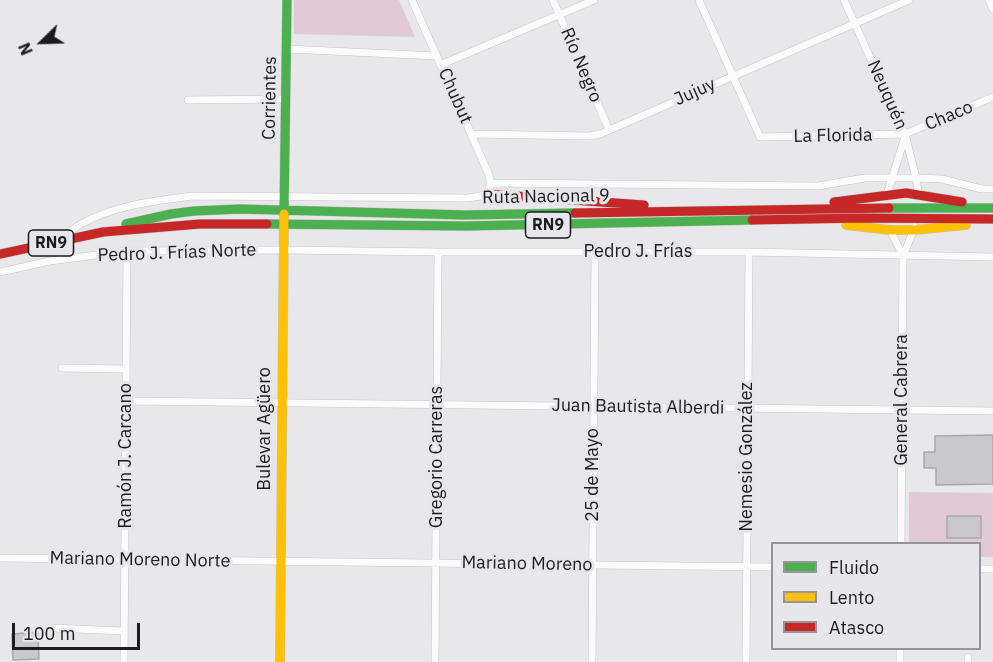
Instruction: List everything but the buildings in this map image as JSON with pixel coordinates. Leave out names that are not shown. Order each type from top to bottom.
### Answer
[{"type":"main road","name":"Corrientes","points":[[285,197],[287,0]]},
{"type":"main road","points":[[790,210],[906,192],[993,208]]},
{"type":"main road","points":[[487,194],[702,211]]},
{"type":"main road","name":"Bulevar Agüero","points":[[280,662],[285,197]]},
{"type":"main road","name":"Ruta Nacional 9","points":[[0,254],[103,232],[151,217],[189,210],[219,208],[465,215],[919,207],[993,208]]},
{"type":"main road","name":"Ruta Nacional 9","points":[[103,232],[178,225],[466,226],[918,218],[993,220]]},
{"type":"main road","points":[[809,220],[890,230],[978,224],[993,220]]},
{"type":"street","name":"Chubut","points":[[412,0],[472,134],[491,183]]},
{"type":"street","name":"Río Negro","points":[[553,0],[609,130]]},
{"type":"street","points":[[440,65],[594,0]]},
{"type":"street","points":[[699,0],[732,76]]},
{"type":"street","name":"Neuquén","points":[[844,0],[906,134],[919,194],[919,207],[915,230],[903,255]]},
{"type":"street","name":"Jujuy","points":[[472,134],[590,136],[600,134],[909,0]]},
{"type":"street","points":[[989,0],[993,9]]},
{"type":"street","points":[[287,49],[437,56]]},
{"type":"street","name":"La Florida","points":[[732,76],[760,137],[906,134]]},
{"type":"street","name":"Chaco","points":[[906,134],[993,97]]},
{"type":"street","points":[[188,100],[285,99]]},
{"type":"street","points":[[886,194],[906,134]]},
{"type":"street","points":[[57,242],[81,224],[102,215],[149,202],[192,196],[467,198],[487,194],[491,183],[818,186],[865,178],[942,179],[982,189],[993,189]]},
{"type":"street","points":[[890,230],[903,255]]},
{"type":"street","name":"Pedro J. Frías Norte","points":[[0,272],[50,261],[127,251],[283,250]]},
{"type":"street","name":"Pedro J. Frías","points":[[283,250],[749,252],[993,257]]},
{"type":"street","name":"Ramón J. Carcano","points":[[124,662],[127,251]]},
{"type":"street","name":"Gregorio Carreras","points":[[435,662],[438,252]]},
{"type":"street","name":"25 de Mayo","points":[[592,662],[595,252]]},
{"type":"street","name":"Nemesio González","points":[[746,662],[749,252]]},
{"type":"street","name":"General Cabrera","points":[[901,542],[903,255]]},
{"type":"street","points":[[62,368],[126,369]]},
{"type":"street","name":"Juan Bautista Alberdi","points":[[126,401],[993,411]]},
{"type":"street","name":"Mariano Moreno Norte","points":[[0,558],[281,561]]},
{"type":"street","name":"Mariano Moreno","points":[[281,561],[771,567]]},
{"type":"street","points":[[52,628],[124,631]]},
{"type":"shaded area","points":[[294,0],[399,0],[415,37],[294,34]]},
{"type":"shaded area","points":[[909,492],[993,493],[993,557],[981,557],[981,542],[909,542]]},
{"type":"traffic: fast","points":[[284,214],[287,0]]},
{"type":"traffic: fast","points":[[889,208],[993,208]]},
{"type":"traffic: fast","points":[[126,224],[171,214],[240,209],[465,215],[575,213]]},
{"type":"traffic: fast","points":[[267,224],[466,226],[752,220]]},
{"type":"traffic: slow","points":[[280,662],[284,214]]},
{"type":"traffic: slow","points":[[846,225],[890,230],[966,225]]},
{"type":"traffic: jam","points":[[834,202],[906,193],[962,202]]},
{"type":"traffic: jam","points":[[487,194],[644,205]]},
{"type":"traffic: jam","points":[[575,213],[889,208]]},
{"type":"traffic: jam","points":[[752,220],[993,219]]},
{"type":"traffic: jam","points":[[0,254],[103,232],[200,224],[267,224]]}]
